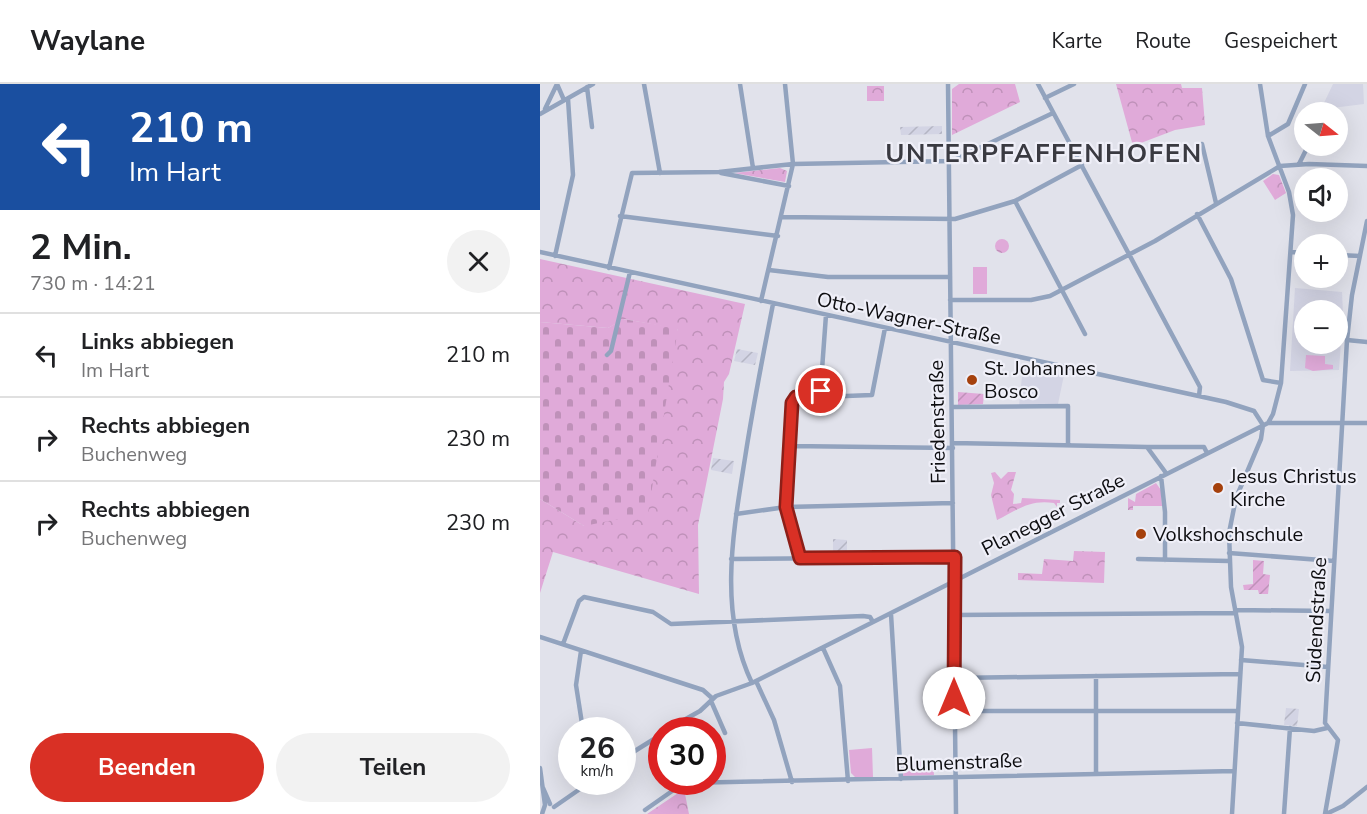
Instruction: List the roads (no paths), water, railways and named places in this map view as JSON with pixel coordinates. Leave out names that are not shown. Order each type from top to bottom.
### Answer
[{"type":"street","points":[[555,256],[573,175],[566,100],[557,84]]},
{"type":"street","points":[[542,113],[557,84]]},
{"type":"street","points":[[542,113],[592,84]]},
{"type":"street","points":[[644,84],[660,173]]},
{"type":"street","points":[[740,84],[753,168]]},
{"type":"street","points":[[760,301],[778,236],[793,164],[785,84]]},
{"type":"street","name":"Friedenstraße","points":[[949,84],[948,219],[953,407],[956,814]]},
{"type":"street","points":[[1038,84],[1200,387],[1199,396]]},
{"type":"street","points":[[1045,98],[1074,84]]},
{"type":"street","points":[[1232,814],[1242,640],[1235,611],[1229,561],[1230,524],[1236,498],[1265,424],[1274,414],[1281,383],[1292,252],[1293,208],[1268,136],[1260,84]]},
{"type":"street","points":[[1268,136],[1288,124],[1305,84]]},
{"type":"street","points":[[587,87],[592,127]]},
{"type":"street","points":[[609,268],[632,173],[719,172],[793,164],[948,161],[1009,137],[1053,113]]},
{"type":"street","points":[[1202,144],[1216,203]]},
{"type":"street","points":[[1299,164],[1303,156]]},
{"type":"street","points":[[950,300],[1035,300],[1062,290],[1131,255],[1280,166],[1299,164],[1367,166]]},
{"type":"street","points":[[782,217],[948,219],[973,215],[1015,201],[1082,165]]},
{"type":"street","points":[[719,172],[789,186]]},
{"type":"street","points":[[1015,201],[1085,333]]},
{"type":"street","points":[[1197,214],[1230,278],[1263,380],[1281,383]]},
{"type":"street","points":[[620,216],[778,236]]},
{"type":"street","name":"Südendstraße","points":[[1348,334],[1367,221]]},
{"type":"street","name":"Otto-Wagner-Straße","points":[[540,252],[1199,396],[1254,411],[1265,424]]},
{"type":"street","points":[[1348,255],[1360,256]]},
{"type":"street","points":[[769,270],[825,277],[949,277]]},
{"type":"street","points":[[607,355],[611,351],[630,272]]},
{"type":"street","points":[[773,304],[736,514],[731,559],[732,622],[738,651],[774,720],[792,782]]},
{"type":"street","points":[[820,397],[826,315]]},
{"type":"street","points":[[800,558],[786,507],[794,398],[872,394],[885,327]]},
{"type":"street","points":[[1348,340],[1367,342]]},
{"type":"street","name":"Südendstraße","points":[[1326,814],[1338,740],[1327,728],[1328,667],[1346,354]]},
{"type":"street","points":[[953,407],[1067,406],[1070,409],[1068,445]]},
{"type":"street","points":[[1265,424],[1367,423]]},
{"type":"street","name":"Planegger Straße","points":[[690,717],[712,700],[823,648],[1265,424]]},
{"type":"street","points":[[790,446],[1148,446],[1204,447],[1207,453]]},
{"type":"street","points":[[1148,446],[1164,475],[1165,560]]},
{"type":"street","points":[[736,514],[786,507],[953,503]]},
{"type":"street","points":[[1229,553],[1334,561]]},
{"type":"street","points":[[731,559],[955,557]]},
{"type":"street","points":[[1138,559],[1229,561]]},
{"type":"street","points":[[562,644],[579,601],[584,597],[653,612],[670,624],[863,616],[870,617],[873,622]]},
{"type":"street","points":[[954,615],[1331,611]]},
{"type":"street","points":[[891,614],[901,779]]},
{"type":"street","points":[[540,637],[703,690],[712,700],[719,717]]},
{"type":"street","points":[[823,648],[840,686],[848,781]]},
{"type":"street","points":[[581,651],[576,684],[581,717]]},
{"type":"street","points":[[1242,660],[1328,667]]},
{"type":"street","points":[[954,678],[1240,674]]},
{"type":"street","points":[[1096,676],[1096,772]]},
{"type":"street","points":[[954,711],[1238,711]]},
{"type":"street","points":[[1237,723],[1314,730],[1327,728]]},
{"type":"street","points":[[1284,814],[1290,728]]},
{"type":"street","points":[[540,768],[543,788],[555,814]]},
{"type":"street","name":"Blumenstraße","points":[[726,782],[848,781],[1096,772],[1234,771]]},
{"type":"street","points":[[1326,814],[1343,806],[1367,787]]},
{"type":"street","points":[[542,814],[550,805],[567,795]]},
{"type":"street","points":[[645,810],[666,795]]},
{"type":"place","name":"St. Johannes Bosco","points":[[972,380]]},
{"type":"place","name":"Jesus Christus Kirche","points":[[1218,488]]},
{"type":"place","name":"Volkshochschule","points":[[1141,534]]},
{"type":"district","name":"UNTERPFAFFENHOFEN","points":[[1044,153]]}]
